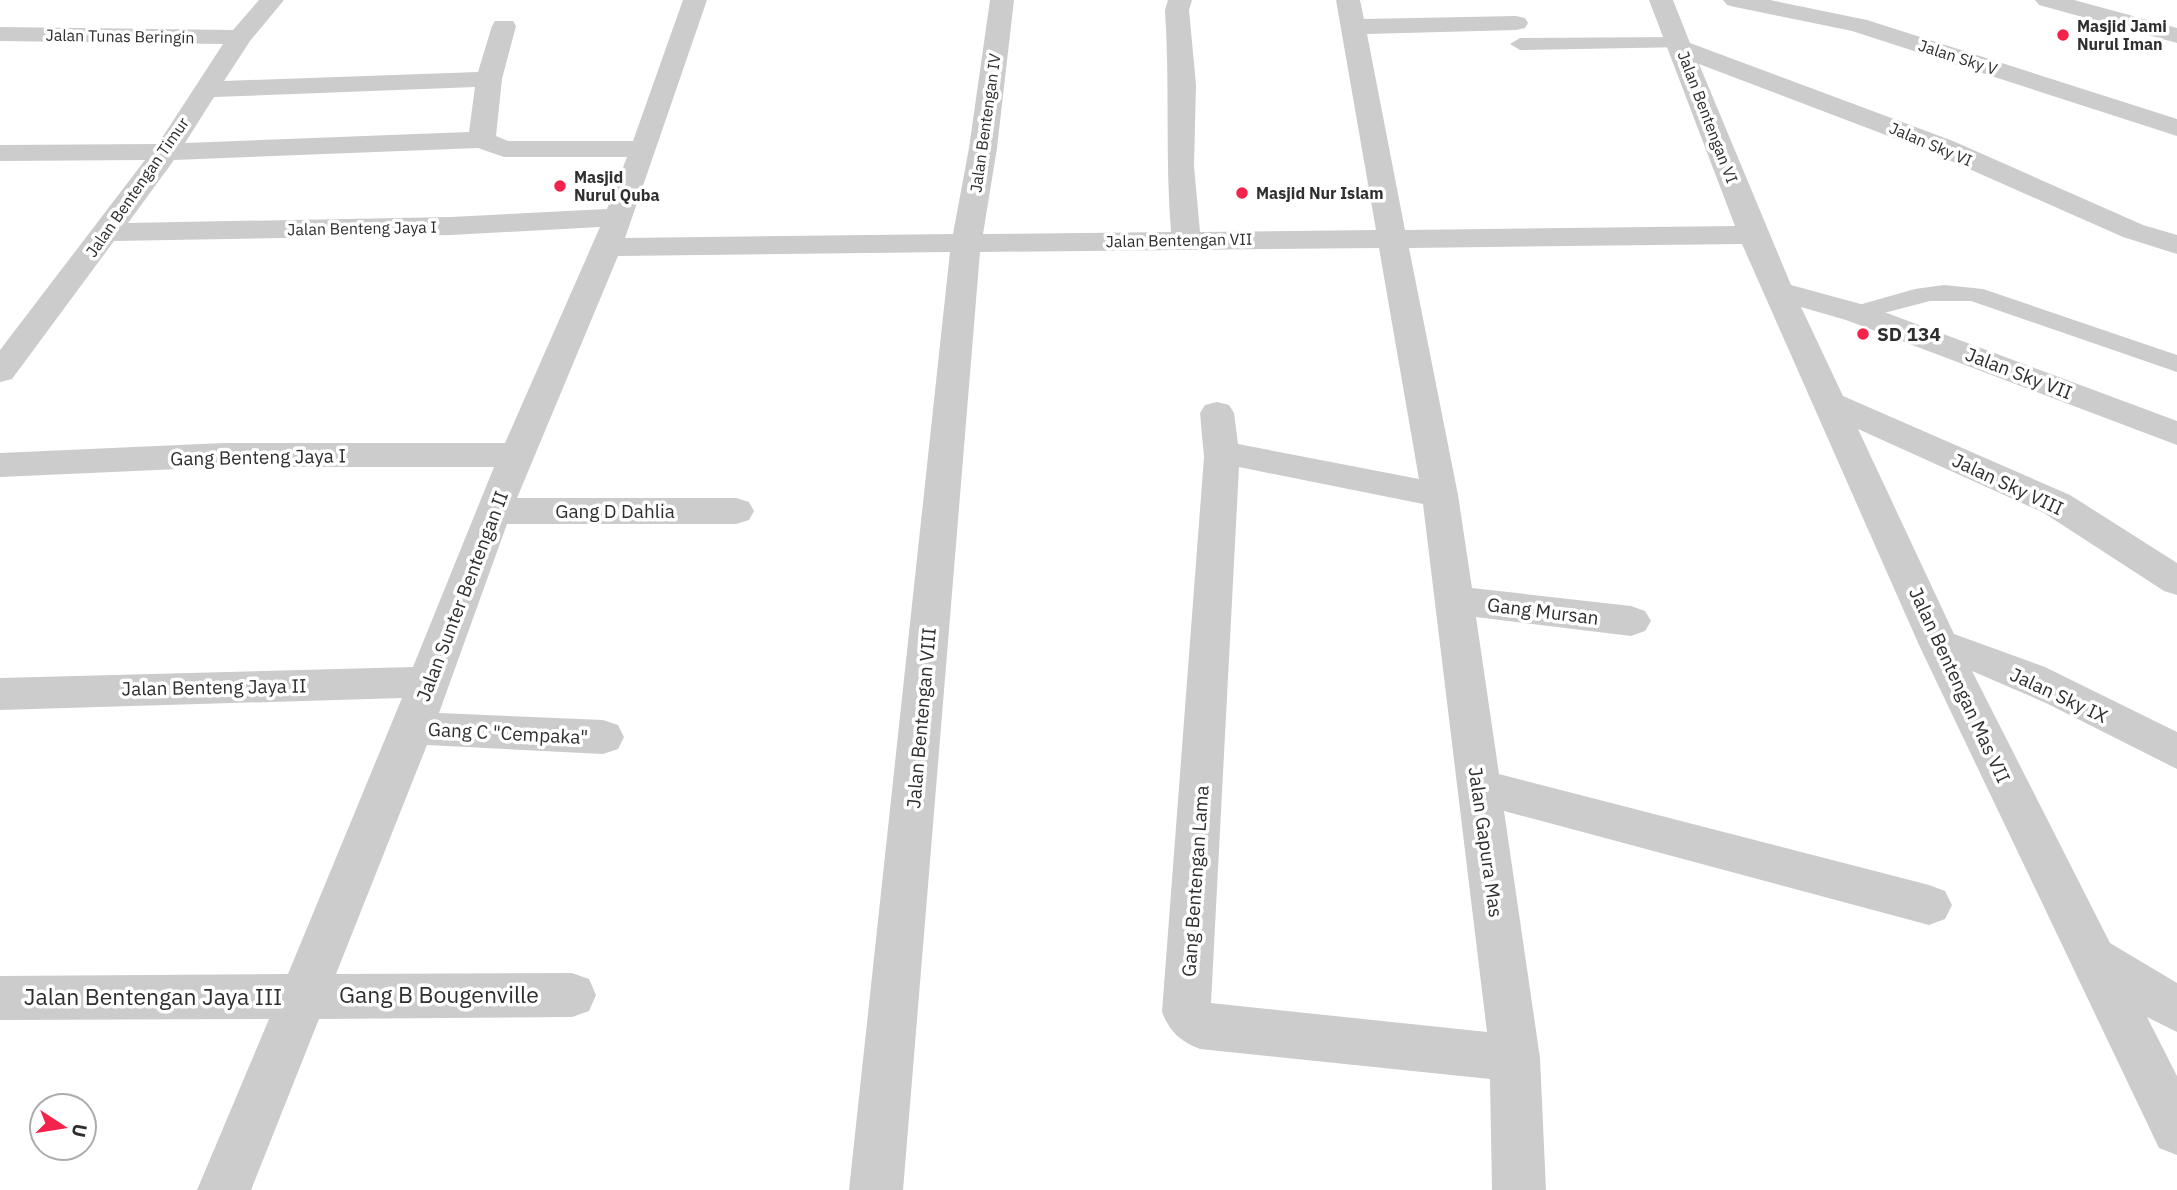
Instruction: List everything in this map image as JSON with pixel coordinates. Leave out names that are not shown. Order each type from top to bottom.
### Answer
[{"type":"street","name":"Jalan Bentengan Timur","points":[[0,372],[166,152],[240,37],[272,0]]},
{"type":"street","name":"Jalan Sunter Bentengan II","points":[[224,1190],[306,996],[413,728],[427,682],[516,455],[611,232],[695,0]]},
{"type":"street","name":"Jalan Bentengan IV","points":[[966,245],[983,148],[1002,0]]},
{"type":"street","points":[[1180,0],[1177,10],[1183,85],[1180,166],[1186,239]]},
{"type":"street","name":"Jalan Gapura Mas","points":[[1348,0],[1440,495],[1515,1058],[1519,1190]]},
{"type":"street","name":"Jalan Bentengan VI","points":[[1661,0],[1753,235]]},
{"type":"street","name":"Jalan Sky V","points":[[1735,0],[1858,24],[2177,128]]},
{"type":"street","points":[[2047,0],[2177,36]]},
{"type":"street","points":[[482,139],[489,79],[504,26]]},
{"type":"street","points":[[1355,27],[1518,34]]},
{"type":"street","name":"Jalan Tunas Beringin","points":[[0,34],[240,37]]},
{"type":"street","name":"Jalan Sky VI","points":[[1681,46],[1943,147],[2133,231],[2177,245]]},
{"type":"street","points":[[204,90],[489,79]]},
{"type":"street","points":[[0,153],[166,152],[482,139],[504,149],[642,149]]},
{"type":"street","name":"Jalan Benteng Jaya I","points":[[107,232],[452,226],[611,232]]},
{"type":"street","name":"Jalan Bentengan VII","points":[[611,232],[966,245],[1186,239],[1394,240],[1753,235]]},
{"type":"street","name":"Jalan Bentengan Mas VII","points":[[1753,235],[1939,645],[2177,1130]]},
{"type":"street","name":"Jalan Bentengan VIII","points":[[876,1190],[966,245]]},
{"type":"street","name":"Jalan Sky VII","points":[[1779,290],[1857,313],[2177,434]]},
{"type":"street","name":"Jalan Sky VIII","points":[[1830,403],[2057,504],[2177,581]]},
{"type":"street","name":"Gang Bentengan Lama","points":[[1440,495],[1219,433],[1186,1012],[1199,1026],[1515,1058]]},
{"type":"street","name":"Gang Benteng Jaya I","points":[[0,465],[224,455],[516,455]]},
{"type":"street","name":"Gang D Dahlia","points":[[494,511],[736,511]]},
{"type":"street","name":"Gang Mursan","points":[[1454,600],[1631,621]]},
{"type":"street","name":"Jalan Sky IX","points":[[1939,645],[1964,651],[2066,696],[2177,752]]},
{"type":"street","name":"Jalan Benteng Jaya II","points":[[0,694],[427,682]]},
{"type":"street","name":"Gang C \"Cempaka\"","points":[[413,728],[603,737]]},
{"type":"street","points":[[1479,788],[1929,905]]},
{"type":"street","points":[[2084,943],[2177,1009]]},
{"type":"street","name":"Gang B Bougenville","points":[[306,996],[572,995]]},
{"type":"street","name":"Jalan Bentengan Jaya III","points":[[0,998],[306,996]]},
{"type":"lane","points":[[1518,34],[1681,46]]},
{"type":"lane","points":[[1857,313],[1929,291],[1952,290],[1975,294],[2177,364]]},
{"type":"lane","points":[[2084,943],[2177,989]]},
{"type":"place","name":"Masjid Jami Nurul Iman","points":[[2063,35]]},
{"type":"place","name":"Masjid Nurul Quba","points":[[560,186]]},
{"type":"place","name":"Masjid Nur Islam","points":[[1242,193]]},
{"type":"place","name":"SD 134","points":[[1863,334]]}]
